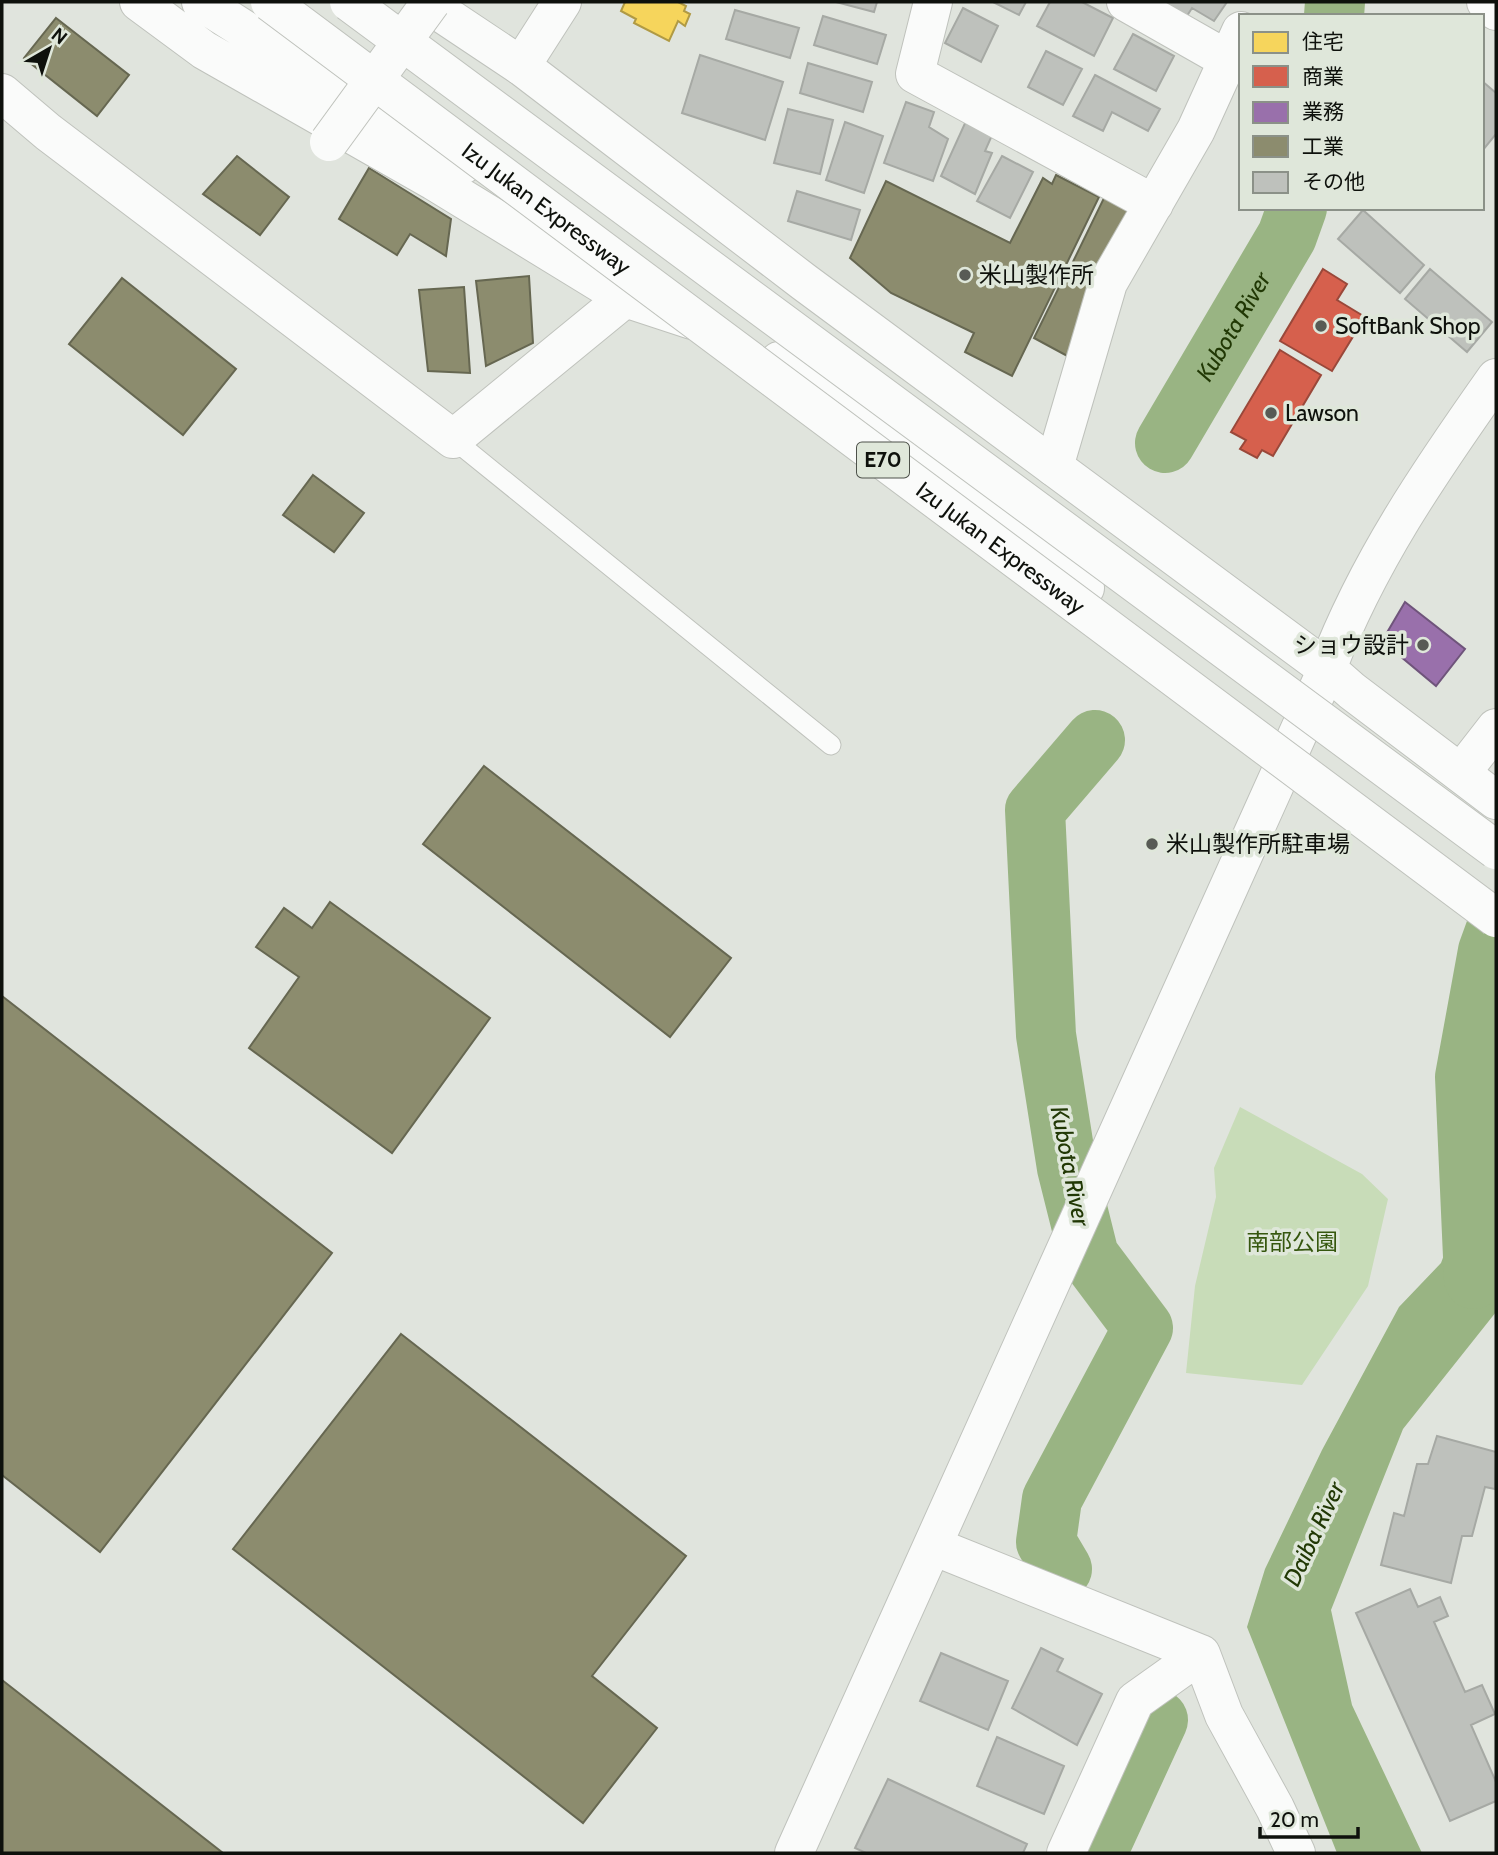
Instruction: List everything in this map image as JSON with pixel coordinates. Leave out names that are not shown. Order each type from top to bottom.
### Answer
[{"type":"main road","points":[[139,2],[204,50],[434,181],[625,298],[744,338]]},
{"type":"main road","points":[[201,2],[339,90],[596,243],[867,421],[1292,747],[1496,898]]},
{"type":"main road","name":"Izu Jukan Expressway","points":[[270,2],[1496,918]]},
{"type":"main road","name":"E70","points":[[348,2],[1496,850]]},
{"type":"main road","points":[[425,2],[521,66],[804,282],[1327,669],[1496,800]]},
{"type":"main road","points":[[329,142],[431,2]]},
{"type":"main road","points":[[454,2],[521,66]]},
{"type":"main road","points":[[521,66],[562,2]]},
{"type":"main road","points":[[933,2],[915,74],[1154,204]]},
{"type":"main road","points":[[1054,467],[1108,283],[1196,130],[1235,46],[1126,2]]},
{"type":"main road","points":[[1486,2],[1496,10]]},
{"type":"main road","points":[[2,93],[48,132],[453,439],[625,298]]},
{"type":"main road","points":[[794,1853],[1338,640],[1392,533],[1496,378]]},
{"type":"main road","points":[[1461,773],[1496,728]]},
{"type":"main road","points":[[933,1546],[1201,1654],[1224,1715],[1275,1808],[1296,1853]]},
{"type":"main road","points":[[1066,1853],[1135,1701],[1201,1654]]},
{"type":"lane","points":[[453,439],[831,745]]},
{"type":"green space","name":"南部公園","points":[[1240,1107],[1362,1174],[1388,1199],[1368,1286],[1302,1385],[1186,1373],[1195,1286],[1216,1197],[1214,1168]]},
{"type":"water","points":[[1466,1196],[1496,1215],[1496,1312],[1403,1429],[1331,1610],[1352,1705],[1422,1853],[1337,1853],[1247,1627],[1265,1569],[1322,1450],[1399,1307],[1441,1263]]},
{"type":"building: 住宅","points":[[625,2],[678,2],[686,6],[684,11],[690,14],[685,26],[678,21],[669,41],[634,23],[636,19],[621,11]]},
{"type":"building: 商業","points":[[1323,269],[1347,284],[1337,300],[1365,317],[1332,371],[1280,341]]},
{"type":"building: 商業","points":[[1280,350],[1321,375],[1273,456],[1262,450],[1257,458],[1240,449],[1246,440],[1231,432]]},
{"type":"building: 業務","name":"ショウ設計","points":[[1405,602],[1465,649],[1436,686],[1382,641]]},
{"type":"building: 工業","points":[[56,18],[129,75],[97,116],[24,58]]},
{"type":"building: 工業","points":[[237,156],[289,197],[260,235],[203,194]]},
{"type":"building: 工業","points":[[369,168],[451,219],[446,256],[410,234],[397,255],[339,219]]},
{"type":"building: 工業","name":"米山製作所","points":[[1056,175],[1099,197],[1012,376],[965,352],[974,333],[891,293],[850,258],[886,181],[1010,243],[1043,178],[1052,184]]},
{"type":"building: 工業","points":[[1104,198],[1128,210],[1091,283],[1068,272]]},
{"type":"building: 工業","points":[[1066,273],[1093,285],[1071,358],[1034,338]]},
{"type":"building: 工業","points":[[529,276],[533,343],[486,366],[476,281]]},
{"type":"building: 工業","points":[[122,278],[236,369],[183,435],[69,344]]},
{"type":"building: 工業","points":[[464,287],[470,373],[428,371],[419,290]]},
{"type":"building: 工業","points":[[313,475],[364,513],[334,552],[283,515]]},
{"type":"building: 工業","points":[[484,766],[731,958],[670,1037],[423,844]]},
{"type":"building: 工業","points":[[330,902],[490,1018],[392,1153],[249,1048],[299,977],[256,947],[284,908],[312,928]]},
{"type":"building: 工業","points":[[2,996],[332,1253],[100,1552],[2,1475]]},
{"type":"building: 工業","points":[[401,1334],[686,1556],[592,1676],[657,1728],[583,1823],[233,1549]]},
{"type":"building: 工業","points":[[2,1680],[223,1853],[2,1853]]},
{"type":"building: その他","points":[[836,2],[877,2],[874,12]]},
{"type":"building: その他","points":[[993,2],[1026,2],[1019,15]]},
{"type":"building: その他","points":[[1050,2],[1082,2],[1113,18],[1094,56],[1037,26]]},
{"type":"building: その他","points":[[1164,2],[1227,2],[1214,21],[1192,8],[1185,19]]},
{"type":"building: その他","points":[[963,8],[998,26],[981,62],[945,43]]},
{"type":"building: その他","points":[[735,10],[799,28],[790,58],[726,39]]},
{"type":"building: その他","points":[[823,16],[886,35],[877,64],[814,45]]},
{"type":"building: その他","points":[[1133,34],[1174,56],[1156,91],[1114,69]]},
{"type":"building: その他","points":[[1046,51],[1082,69],[1063,105],[1028,87]]},
{"type":"building: その他","points":[[700,55],[783,82],[765,140],[682,113]]},
{"type":"building: その他","points":[[808,63],[872,82],[863,112],[800,93]]},
{"type":"building: その他","points":[[1095,75],[1160,109],[1148,131],[1112,112],[1103,131],[1073,116]]},
{"type":"building: その他","points":[[1484,83],[1496,93],[1496,134],[1484,149]]},
{"type":"building: その他","points":[[906,102],[934,112],[929,127],[948,139],[933,181],[884,163]]},
{"type":"building: その他","points":[[788,109],[833,120],[820,174],[774,163]]},
{"type":"building: その他","points":[[966,121],[993,133],[985,151],[992,153],[975,194],[941,176]]},
{"type":"building: その他","points":[[845,122],[883,136],[864,193],[826,180]]},
{"type":"building: その他","points":[[1002,156],[1033,172],[1010,218],[977,201]]},
{"type":"building: その他","points":[[797,191],[860,210],[851,240],[788,221]]},
{"type":"building: その他","points":[[1363,210],[1424,265],[1400,293],[1338,239]]},
{"type":"building: その他","points":[[1430,269],[1492,322],[1467,352],[1405,299]]},
{"type":"building: その他","points":[[1437,1436],[1496,1452],[1495,1489],[1485,1487],[1472,1536],[1462,1536],[1451,1583],[1381,1565],[1394,1513],[1404,1516],[1417,1464],[1428,1464]]},
{"type":"building: その他","points":[[1410,1589],[1418,1607],[1440,1597],[1448,1616],[1434,1622],[1465,1692],[1482,1685],[1495,1714],[1471,1725],[1496,1782],[1496,1801],[1450,1821],[1356,1613]]},
{"type":"building: その他","points":[[1041,1648],[1063,1659],[1057,1671],[1102,1694],[1077,1745],[1012,1708]]},
{"type":"building: その他","points":[[941,1653],[1008,1681],[988,1730],[920,1701]]},
{"type":"building: その他","points":[[997,1737],[1064,1766],[1044,1814],[977,1786]]},
{"type":"building: その他","points":[[888,1779],[1027,1844],[1023,1853],[866,1853],[855,1848]]},
{"type":"waterway","name":"Kubota River","points":[[1334,14],[1335,2]]},
{"type":"waterway","name":"Kubota River","points":[[1165,443],[1287,236],[1296,210]]},
{"type":"waterway","name":"Kubota River","points":[[1062,1569],[1046,1542],[1052,1499],[1143,1328],[1089,1256],[1067,1168],[1046,1035],[1035,810],[1095,740]]},
{"type":"waterway","name":"Daiba River","points":[[1474,1279],[1465,1077],[1488,951],[1496,929]]},
{"type":"waterway","name":"Kubota River","points":[[1097,1853],[1158,1720]]},
{"type":"place","name":"米山製作所","points":[[965,275]]},
{"type":"place","name":"SoftBank Shop","points":[[1321,326]]},
{"type":"place","name":"Lawson","points":[[1271,413]]},
{"type":"place","name":"ショウ設計","points":[[1423,645]]},
{"type":"place","name":"米山製作所駐車場","points":[[1152,844]]}]
